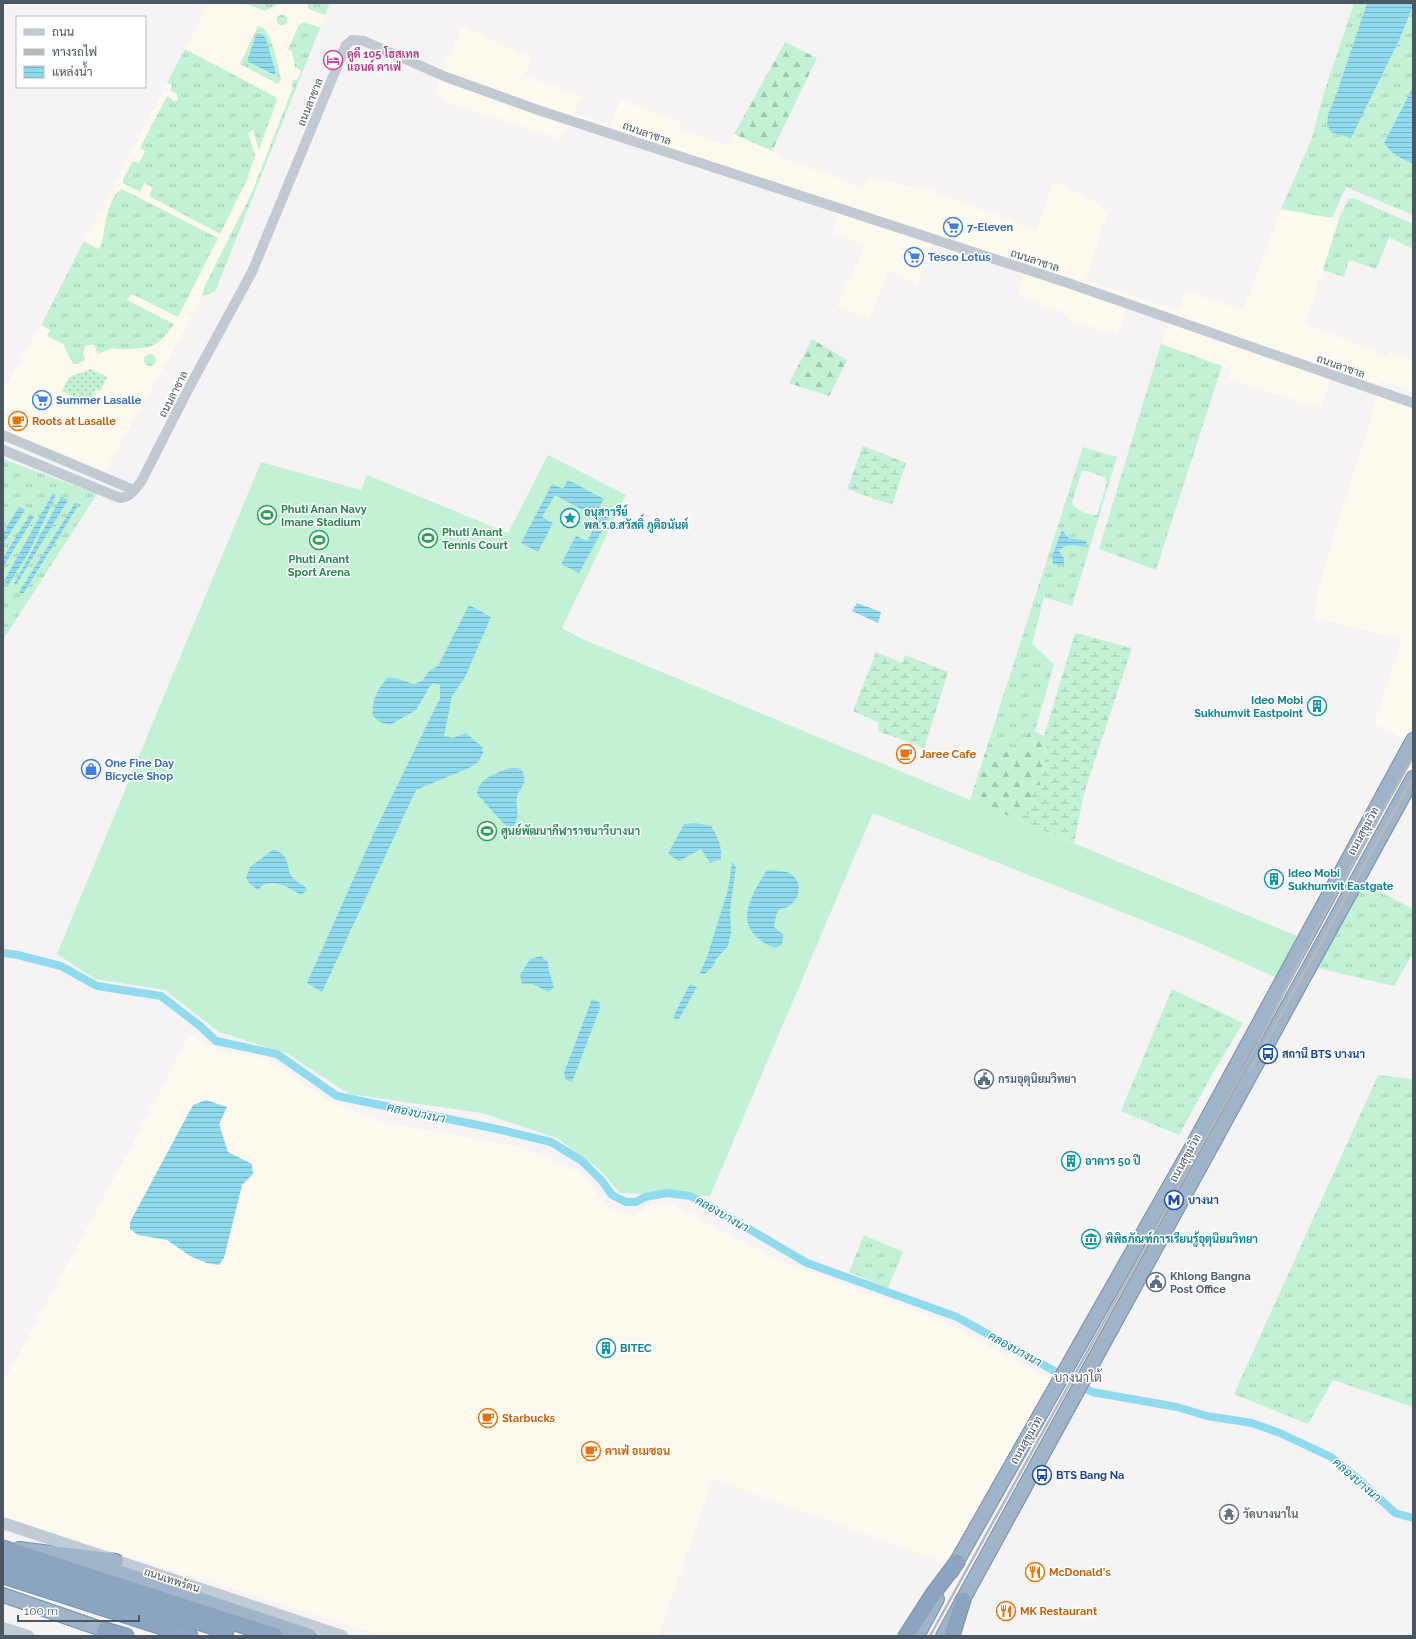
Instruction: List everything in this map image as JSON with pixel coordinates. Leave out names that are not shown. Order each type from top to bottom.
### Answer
[{"type":"highway","name":"ถนนสุขุมวิท","points":[[917,1636],[956,1562],[1197,1138],[1413,740]]},
{"type":"highway","name":"ถนนสุขุมวิท","points":[[943,1636],[1413,778]]},
{"type":"highway","points":[[3,1547],[116,1561]]},
{"type":"highway","points":[[3,1547],[275,1636]]},
{"type":"highway","points":[[67,1555],[309,1636]]},
{"type":"highway","points":[[3,1561],[245,1636]]},
{"type":"highway","points":[[906,1636],[956,1562]]},
{"type":"highway","points":[[3,1576],[190,1636]]},
{"type":"highway","points":[[3,1595],[120,1636]]},
{"type":"highway","points":[[952,1636],[963,1600]]},
{"type":"highway","points":[[105,1630],[126,1636]]},
{"type":"main road","name":"ถนนเทพรัตน","points":[[3,1523],[342,1636]]},
{"type":"main road","points":[[3,1628],[28,1636]]},
{"type":"street","name":"ถนนลาซาล","points":[[3,450],[120,498],[127,498],[132,494],[142,482],[190,386],[252,272],[346,45],[352,40],[364,40],[446,77],[541,112],[1068,283],[1413,403]]},
{"type":"street","points":[[3,435],[134,490]]},
{"type":"street","points":[[58,473],[63,460]]},
{"type":"shaded area","points":[[209,3],[330,3],[215,292],[202,296],[166,364],[105,471],[3,430],[3,391],[37,332]]},
{"type":"shaded area","points":[[463,26],[532,59],[524,76],[582,96],[573,113],[609,126],[621,100],[682,122],[679,129],[728,146],[734,134],[772,151],[779,157],[863,187],[869,177],[929,190],[1037,230],[1053,181],[1095,202],[1107,214],[1086,280],[1179,311],[1186,291],[1243,310],[1281,209],[1339,219],[1306,323],[1387,357],[1390,352],[1413,360],[1413,391],[1380,381],[1378,394],[1331,378],[1321,408],[1229,379],[1231,369],[1161,344],[1168,322],[1126,307],[1118,334],[1069,321],[1063,312],[1017,295],[1024,274],[965,253],[932,245],[917,284],[889,271],[869,320],[837,306],[865,245],[832,232],[838,214],[571,124],[561,139],[450,103],[435,92],[443,68]]},
{"type":"shaded area","points":[[1378,394],[1413,406],[1413,729],[1407,740],[1374,724],[1402,639],[1314,618],[1317,594],[1327,557]]},
{"type":"shaded area","points":[[189,1035],[227,1053],[268,1058],[329,1101],[382,1122],[521,1147],[582,1173],[610,1209],[633,1216],[653,1203],[671,1204],[774,1258],[939,1319],[1052,1380],[1018,1442],[945,1563],[713,1479],[659,1636],[383,1636],[3,1517],[3,1383],[133,1143]]},
{"type":"green space","points":[[245,3],[280,3],[265,11]]},
{"type":"green space","points":[[309,3],[330,3],[325,15],[309,9],[307,7]]},
{"type":"green space","points":[[1354,3],[1367,3],[1335,98],[1328,114],[1327,124],[1331,132],[1401,36],[1413,6],[1413,87],[1384,143],[1400,159],[1413,163],[1413,215],[1346,187],[1332,218],[1281,209],[1312,138],[1323,96]]},
{"type":"green space","points":[[280,15],[284,15],[286,16],[286,24],[280,25],[277,22],[277,18]]},
{"type":"green space","points":[[304,22],[320,28],[215,292],[202,296],[204,288],[252,192],[292,90],[293,80],[298,79],[301,70],[295,67],[292,51],[288,49],[299,25]]},
{"type":"green space","points":[[258,26],[263,28],[271,40],[281,79],[278,84],[240,64]],"holes":[[[264,36],[276,73],[272,75],[247,61],[255,37]]]},
{"type":"green space","points":[[785,42],[817,58],[772,151],[734,134]]},
{"type":"green space","points":[[185,49],[274,96],[277,100],[259,150],[253,130],[248,133],[255,155],[247,180],[220,234],[149,196],[153,187],[144,183],[140,192],[123,183],[123,179],[133,161],[139,163],[145,151],[140,148],[167,96],[174,101],[178,100],[177,94],[170,90],[172,85],[167,83]]},
{"type":"green space","points":[[122,189],[218,238],[178,317],[132,294],[127,300],[174,324],[161,340],[154,345],[147,347],[126,349],[112,348],[98,354],[94,345],[86,345],[83,353],[85,360],[77,364],[73,364],[63,344],[47,336],[50,330],[41,325],[84,241],[98,249],[101,246],[107,214],[113,199]]},
{"type":"green space","points":[[1353,198],[1413,224],[1413,249],[1389,237],[1376,269],[1349,260],[1344,277],[1323,270],[1339,219],[1348,199]]},
{"type":"green space","points":[[812,339],[847,360],[829,396],[789,383]]},
{"type":"green space","points":[[1161,344],[1222,366],[1156,570],[1099,549]]},
{"type":"green space","points":[[148,354],[152,354],[156,360],[152,366],[148,366],[144,362],[144,358]]},
{"type":"green space","points":[[91,369],[107,377],[100,391],[96,389],[89,404],[62,391],[69,377]]},
{"type":"green space","points":[[863,446],[906,463],[892,505],[847,489]]},
{"type":"green space","points":[[1083,447],[1117,457],[1072,606],[1044,597],[1032,644],[1054,664],[1035,731],[1029,732],[1020,747],[996,756],[985,753]],"holes":[[[1082,471],[1087,471],[1104,477],[1107,482],[1097,515],[1083,512],[1072,503]],[[1063,531],[1069,538],[1077,540],[1079,547],[1071,545],[1064,547],[1059,551],[1064,558],[1053,561],[1052,556]]]},
{"type":"green space","name":"ศูนย์พัฒนากีฬาราชนาวีบางนา","points":[[548,455],[626,495],[562,628],[580,638],[1297,936],[1277,978],[1192,940],[873,813],[710,1196],[620,1193],[599,1169],[557,1138],[482,1113],[349,1094],[288,1054],[219,1032],[165,990],[95,979],[57,954],[261,462],[361,490],[367,475],[508,533]]},
{"type":"green space","points":[[3,459],[97,494],[3,640]]},
{"type":"green space","points":[[1075,633],[1132,648],[1084,793],[1074,843],[1015,819],[1028,814],[1032,804],[1032,787],[1040,785],[1047,749],[1044,736]]},
{"type":"green space","points":[[876,652],[902,663],[905,655],[948,672],[924,748],[878,731],[879,723],[853,711]]},
{"type":"green space","points":[[1035,731],[1044,736],[1047,749],[1040,785],[1032,787],[1032,804],[1028,814],[1015,819],[970,800],[985,753],[996,756],[1020,747],[1029,732]]},
{"type":"green space","points":[[1361,882],[1413,909],[1413,953],[1394,986],[1313,967]]},
{"type":"green space","points":[[1172,989],[1243,1023],[1213,1073],[1179,1135],[1121,1111]]},
{"type":"green space","points":[[1378,1075],[1413,1079],[1413,1407],[1333,1380],[1308,1424],[1234,1394]]},
{"type":"green space","points":[[864,1235],[903,1252],[888,1288],[849,1272]]},
{"type":"water","points":[[1367,3],[1413,3],[1413,6],[1401,36],[1351,138],[1331,132],[1327,124],[1328,114],[1335,98]]},
{"type":"water","points":[[260,33],[266,39],[276,73],[274,75],[247,61],[255,37]]},
{"type":"water","points":[[1413,87],[1412,163],[1396,156],[1384,143]]},
{"type":"water","points":[[568,480],[604,499],[599,507],[611,514],[579,573],[561,564],[576,536],[587,541],[599,519],[555,495],[542,517],[553,523],[538,552],[521,543],[552,484],[563,489]]},
{"type":"water","points":[[53,493],[56,495],[29,552],[8,585],[4,581]]},
{"type":"water","points":[[61,497],[68,500],[16,585],[14,584]]},
{"type":"water","points":[[75,503],[79,504],[23,594],[19,592]]},
{"type":"water","points":[[19,507],[25,510],[3,544],[3,533]]},
{"type":"water","points":[[30,514],[34,517],[3,567],[3,558]]},
{"type":"water","points":[[1062,530],[1069,538],[1087,541],[1085,546],[1069,545],[1063,548],[1059,551],[1064,558],[1064,565],[1053,564],[1052,556]]},
{"type":"water","points":[[857,603],[881,612],[878,623],[852,611]]},
{"type":"water","points":[[469,605],[491,617],[465,677],[452,696],[444,736],[453,738],[466,733],[482,747],[483,753],[478,762],[469,768],[416,790],[322,992],[307,983],[374,833],[440,698],[440,685],[433,683],[416,710],[390,725],[380,722],[373,716],[374,700],[387,678],[395,678],[414,684],[422,681],[430,670],[438,666]]},
{"type":"water","points":[[510,768],[518,768],[522,771],[524,783],[517,797],[516,821],[514,826],[509,827],[504,824],[477,794],[478,788],[484,780],[494,774]]},
{"type":"water","points":[[695,823],[711,826],[719,842],[721,859],[710,863],[701,849],[679,861],[668,854],[684,824]]},
{"type":"water","points":[[274,849],[284,856],[287,860],[292,876],[307,890],[301,895],[275,883],[265,884],[258,890],[249,883],[246,878],[250,867]]},
{"type":"water","points":[[732,862],[736,867],[730,909],[731,933],[728,946],[705,974],[700,973],[707,957],[728,890]]},
{"type":"water","points":[[767,870],[789,873],[795,877],[799,888],[798,894],[791,905],[786,908],[779,909],[776,916],[774,927],[783,934],[782,942],[779,947],[773,947],[760,940],[753,933],[747,919],[747,912],[751,899]]},
{"type":"water","points":[[541,956],[548,962],[554,987],[549,992],[532,984],[522,984],[520,975],[530,959]]},
{"type":"water","points":[[690,984],[697,987],[679,1019],[674,1019],[675,1013]]},
{"type":"water","points":[[592,999],[600,1003],[599,1011],[572,1082],[566,1080],[564,1073]]},
{"type":"water","points":[[206,1100],[227,1107],[219,1124],[228,1152],[252,1164],[253,1174],[242,1185],[224,1258],[219,1265],[207,1263],[190,1256],[167,1240],[138,1235],[130,1229],[130,1222],[193,1105]]},
{"type":"waterway","name":"คลองบางนา","points":[[3,953],[18,955],[61,966],[97,986],[161,996],[200,1026],[216,1041],[277,1054],[337,1096],[497,1129],[551,1142],[582,1161],[602,1181],[612,1195],[626,1202],[636,1202],[645,1197],[667,1193],[690,1196],[807,1263],[957,1317],[1092,1392],[1177,1407],[1207,1416],[1252,1423],[1280,1433],[1331,1457],[1356,1477],[1395,1513],[1413,1518]]},
{"type":"railway","points":[[930,1636],[1255,1049],[1316,930],[1413,757]]},
{"type":"railway","points":[[1250,1070],[1413,777]]},
{"type":"place","name":"ดูดี 105 โฮสเทล แอนด์ คาเฟ่","points":[[333,60]]},
{"type":"place","name":"7-Eleven","points":[[953,227]]},
{"type":"place","name":"Tesco Lotus","points":[[914,257]]},
{"type":"place","name":"Summer Lasalle","points":[[42,400]]},
{"type":"place","name":"Roots at Lasalle","points":[[18,421]]},
{"type":"place","name":"Phuti Anan Navy Imane Stadium","points":[[267,515]]},
{"type":"place","name":"อนุสาวรีย์ พล.ร.อ.สวัสดิ์ ภูติอนันต์","points":[[570,518]]},
{"type":"place","name":"Phuti Anant Tennis Court","points":[[428,538]]},
{"type":"place","name":"Phuti Anant Sport Arena","points":[[319,540]]},
{"type":"place","name":"Ideo Mobi Sukhumvit Eastpoint","points":[[1317,706]]},
{"type":"place","name":"Jaree Cafe","points":[[906,754]]},
{"type":"place","name":"One Fine Day Bicycle Shop","points":[[91,769]]},
{"type":"place","name":"ศูนย์พัฒนากีฬาราชนาวีบางนา","points":[[487,831]]},
{"type":"place","name":"Ideo Mobi Sukhumvit Eastgate","points":[[1274,879]]},
{"type":"place","name":"สถานี BTS บางนา","points":[[1268,1054]]},
{"type":"place","name":"กรมอุตุนิยมวิทยา","points":[[984,1079]]},
{"type":"place","name":"อาคาร 50 ปี","points":[[1071,1161]]},
{"type":"place","name":"บางนา","points":[[1174,1200]]},
{"type":"place","name":"พิพิธภัณฑ์การเรียนรู้อุตุนิยมวิทยา","points":[[1091,1239]]},
{"type":"place","name":"Khlong Bangna Post Office","points":[[1156,1282]]},
{"type":"place","name":"BITEC","points":[[606,1348]]},
{"type":"place","name":"Starbucks","points":[[488,1418]]},
{"type":"place","name":"คาเฟ่ อเมซอน","points":[[591,1451]]},
{"type":"place","name":"BTS Bang Na","points":[[1042,1475]]},
{"type":"place","name":"วัดบางนาใน","points":[[1229,1514]]},
{"type":"place","name":"McDonald's","points":[[1035,1572]]},
{"type":"place","name":"MK Restaurant","points":[[1006,1611]]},
{"type":"district","name":"บางนาใต้","points":[[1078,1377]]}]
